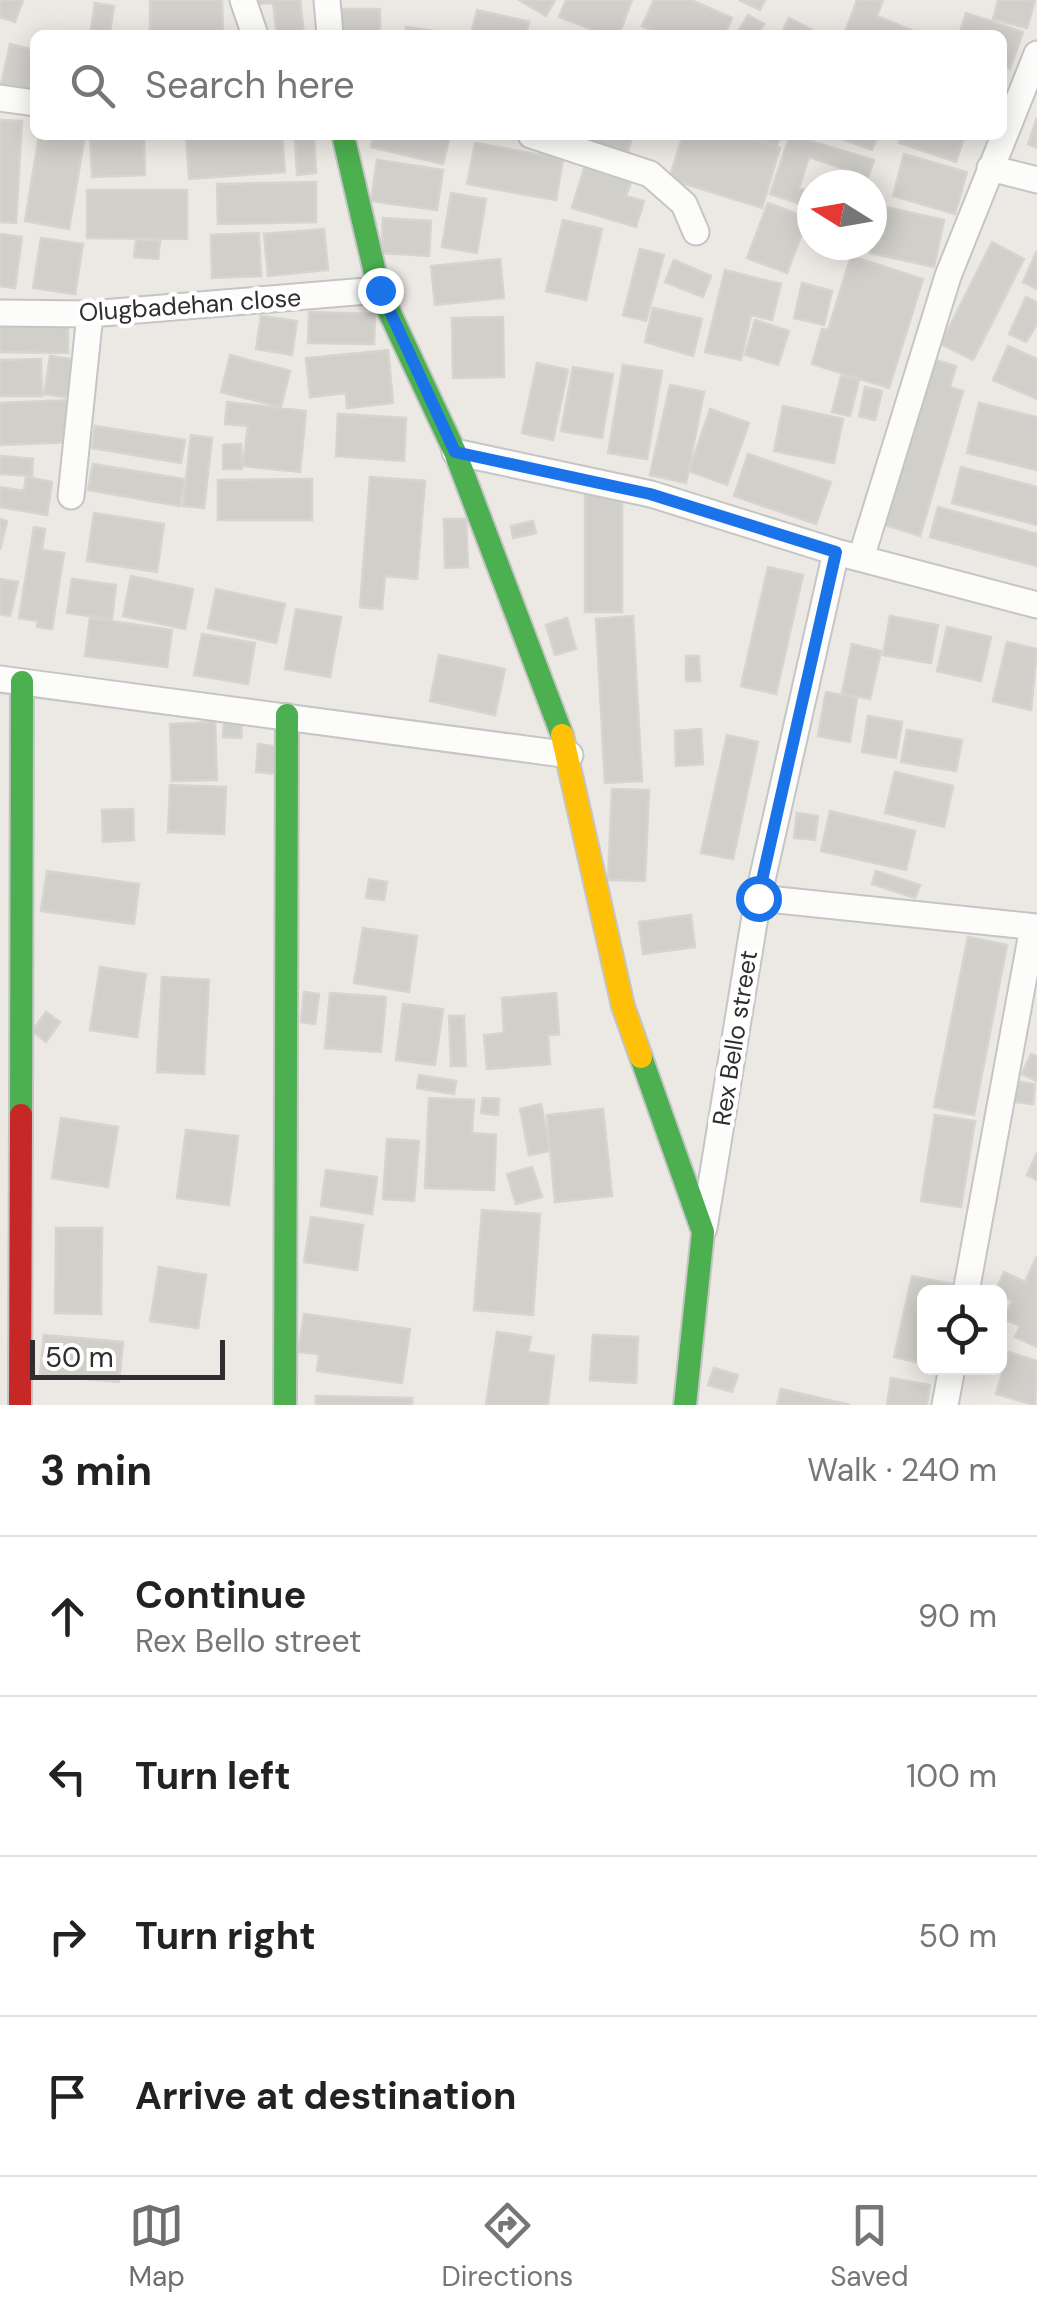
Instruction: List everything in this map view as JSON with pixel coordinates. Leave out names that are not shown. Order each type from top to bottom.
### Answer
[{"type":"street","points":[[243,0],[253,30]]},
{"type":"street","points":[[328,0],[330,30]]},
{"type":"street","points":[[1007,127],[1037,54]]},
{"type":"street","points":[[0,98],[30,101]]},
{"type":"street","points":[[344,140],[380,290],[455,452],[570,755],[623,1006],[703,1232],[685,1405]]},
{"type":"street","points":[[546,140],[650,174],[684,204],[696,232]]},
{"type":"street","points":[[861,558],[948,276],[1002,140]]},
{"type":"street","points":[[990,168],[1037,180]]},
{"type":"street","name":"Olugbadehan close","points":[[0,312],[90,314],[380,290]]},
{"type":"street","points":[[71,496],[90,314]]},
{"type":"street","points":[[455,452],[650,494],[836,552],[1037,605]]},
{"type":"street","name":"Rex Bello street","points":[[703,1232],[758,898],[836,552]]},
{"type":"street","points":[[20,1405],[11,681],[287,714],[570,755]]},
{"type":"street","points":[[285,1405],[287,714]]},
{"type":"street","points":[[758,898],[1035,927],[967,1285]]},
{"type":"street","points":[[945,1405],[951,1375]]},
{"type":"building","points":[[0,0],[23,0],[15,22],[0,17]]},
{"type":"building","points":[[150,0],[222,0],[223,30],[150,30]]},
{"type":"building","points":[[256,0],[300,0],[303,30],[276,30],[273,3],[257,4]]},
{"type":"building","points":[[519,0],[555,0],[546,16]]},
{"type":"building","points":[[566,0],[632,0],[621,30],[593,30],[559,17]]},
{"type":"building","points":[[654,0],[691,0],[732,18],[727,30],[651,30],[642,26]]},
{"type":"building","points":[[739,0],[765,0],[760,10]]},
{"type":"building","points":[[857,0],[883,0],[877,16],[911,30],[846,30]]},
{"type":"building","points":[[998,0],[1035,0],[1027,28],[993,19]]},
{"type":"building","points":[[95,3],[114,6],[110,30],[91,30]]},
{"type":"building","points":[[342,9],[380,9],[380,30],[342,30]]},
{"type":"building","points":[[477,10],[529,22],[527,30],[472,30]]},
{"type":"building","points":[[966,13],[1023,32],[1010,69],[1007,30],[961,30]]},
{"type":"building","points":[[748,15],[764,24],[760,30],[739,30]]},
{"type":"building","points":[[789,18],[812,30],[783,30]]},
{"type":"building","points":[[10,44],[30,49],[30,96],[0,89]]},
{"type":"building","points":[[1037,118],[1037,148],[1028,144]]},
{"type":"building","points":[[0,120],[22,121],[16,223],[0,222]]},
{"type":"building","points":[[38,140],[84,140],[69,229],[25,221]]},
{"type":"building","points":[[90,140],[144,140],[145,175],[92,177]]},
{"type":"building","points":[[186,140],[282,140],[285,172],[189,179]]},
{"type":"building","points":[[295,140],[314,140],[316,173],[297,175]]},
{"type":"building","points":[[373,140],[449,140],[443,164],[371,147]]},
{"type":"building","points":[[592,140],[631,140],[627,154]]},
{"type":"building","points":[[681,140],[754,140],[780,148],[762,208],[669,179]]},
{"type":"building","points":[[761,140],[779,140],[776,147]]},
{"type":"building","points":[[788,140],[807,140],[874,160],[870,170],[847,170],[809,157],[805,170],[797,170],[797,203],[770,194]]},
{"type":"building","points":[[845,140],[876,140],[872,150]]},
{"type":"building","points":[[900,140],[963,140],[956,162],[899,143]]},
{"type":"building","points":[[475,143],[563,159],[556,200],[467,184]]},
{"type":"building","points":[[904,154],[967,172],[955,214],[893,196]]},
{"type":"building","points":[[377,160],[443,170],[437,210],[371,201]]},
{"type":"building","points":[[586,162],[633,176],[626,196],[644,201],[636,227],[572,208]]},
{"type":"building","points":[[316,182],[316,222],[218,224],[217,184]]},
{"type":"building","points":[[87,190],[187,190],[187,239],[87,238]]},
{"type":"building","points":[[451,193],[486,199],[477,253],[442,247]]},
{"type":"building","points":[[768,203],[797,214],[797,247],[787,273],[747,258]]},
{"type":"building","points":[[887,207],[944,220],[934,267],[887,257]]},
{"type":"building","points":[[383,218],[431,221],[429,256],[382,253]]},
{"type":"building","points":[[563,220],[602,229],[586,300],[546,291]]},
{"type":"building","points":[[324,229],[328,270],[268,276],[264,234]]},
{"type":"building","points":[[259,233],[261,276],[212,278],[211,235]]},
{"type":"building","points":[[0,234],[22,237],[15,288],[0,286]]},
{"type":"building","points":[[41,238],[83,244],[75,294],[33,288]]},
{"type":"building","points":[[136,239],[160,241],[158,259],[134,257]]},
{"type":"building","points":[[992,242],[1024,259],[973,360],[941,344]]},
{"type":"building","points":[[640,249],[664,255],[646,321],[623,315]]},
{"type":"building","points":[[1037,251],[1037,289],[1023,282]]},
{"type":"building","points":[[500,259],[504,298],[435,305],[431,266]]},
{"type":"building","points":[[674,260],[711,276],[703,297],[665,282]]},
{"type":"building","points":[[850,260],[864,260],[923,279],[889,388],[812,364],[822,329],[828,330]]},
{"type":"building","points":[[725,270],[781,284],[772,320],[751,315],[741,360],[705,352]]},
{"type":"building","points":[[802,283],[832,291],[824,325],[794,318]]},
{"type":"building","points":[[1026,297],[1037,302],[1037,324],[1026,342],[1009,334]]},
{"type":"building","points":[[653,308],[702,319],[693,356],[645,342]]},
{"type":"building","points":[[309,312],[375,314],[374,344],[308,343]]},
{"type":"building","points":[[261,316],[297,321],[292,355],[256,349]]},
{"type":"building","points":[[503,317],[504,377],[453,378],[452,318]]},
{"type":"building","points":[[0,318],[68,319],[68,353],[0,352]]},
{"type":"building","points":[[755,320],[789,331],[778,365],[745,355]]},
{"type":"building","points":[[1008,346],[1037,359],[1037,399],[993,380]]},
{"type":"building","points":[[388,350],[393,403],[347,408],[346,393],[310,397],[306,358]]},
{"type":"building","points":[[230,355],[290,371],[281,407],[221,392]]},
{"type":"building","points":[[50,356],[78,360],[72,398],[44,394]]},
{"type":"building","points":[[41,359],[42,396],[0,396],[0,360]]},
{"type":"building","points":[[932,359],[956,366],[950,387],[963,391],[920,536],[882,524]]},
{"type":"building","points":[[537,363],[568,370],[553,440],[522,433]]},
{"type":"building","points":[[623,365],[662,371],[647,459],[608,453]]},
{"type":"building","points":[[573,367],[613,374],[602,438],[561,431]]},
{"type":"building","points":[[841,376],[859,380],[850,416],[832,412]]},
{"type":"building","points":[[670,385],[704,392],[686,483],[650,475]]},
{"type":"building","points":[[865,387],[882,391],[875,420],[859,416]]},
{"type":"building","points":[[71,400],[73,442],[0,445],[0,403]]},
{"type":"building","points":[[227,402],[306,411],[300,472],[243,466],[248,426],[225,424]]},
{"type":"building","points":[[979,403],[1037,417],[1037,470],[967,453]]},
{"type":"building","points":[[783,406],[843,419],[834,463],[774,451]]},
{"type":"building","points":[[710,409],[749,423],[727,485],[689,471]]},
{"type":"building","points":[[338,414],[406,418],[404,461],[336,456]]},
{"type":"building","points":[[95,426],[185,440],[181,463],[92,448]]},
{"type":"building","points":[[191,435],[212,438],[204,508],[183,506]]},
{"type":"building","points":[[241,444],[242,469],[223,469],[223,445]]},
{"type":"building","points":[[748,454],[831,482],[816,524],[734,496]]},
{"type":"building","points":[[0,456],[33,459],[32,476],[0,474]]},
{"type":"building","points":[[93,464],[184,479],[180,506],[88,490]]},
{"type":"building","points":[[961,467],[1037,487],[1037,525],[952,503]]},
{"type":"building","points":[[26,477],[52,482],[47,515],[0,507],[0,487],[24,491]]},
{"type":"building","points":[[370,477],[425,481],[417,579],[385,576],[382,609],[360,607]]},
{"type":"building","points":[[312,479],[312,520],[218,520],[218,480]]},
{"type":"building","points":[[622,493],[622,612],[585,612],[585,494]]},
{"type":"building","points":[[938,507],[1037,534],[1037,566],[930,537]]},
{"type":"building","points":[[94,513],[164,524],[157,572],[87,561]]},
{"type":"building","points":[[0,519],[7,521],[0,550]]},
{"type":"building","points":[[444,519],[466,519],[468,567],[445,568]]},
{"type":"building","points":[[533,521],[536,533],[513,538],[511,526]]},
{"type":"building","points":[[34,527],[45,529],[42,550],[64,553],[52,629],[37,627],[38,621],[19,618]]},
{"type":"building","points":[[768,567],[803,575],[776,694],[741,686]]},
{"type":"building","points":[[131,576],[193,589],[185,629],[123,616]]},
{"type":"building","points":[[0,579],[18,582],[10,616],[0,614]]},
{"type":"building","points":[[72,579],[116,585],[112,619],[67,613]]},
{"type":"building","points":[[216,589],[285,604],[276,643],[208,628]]},
{"type":"building","points":[[296,609],[341,617],[330,677],[285,669]]},
{"type":"building","points":[[633,616],[642,781],[605,783],[596,619]]},
{"type":"building","points":[[890,616],[938,625],[931,663],[883,655]]},
{"type":"building","points":[[90,618],[172,630],[167,667],[85,656]]},
{"type":"building","points":[[567,618],[576,649],[555,655],[546,625]]},
{"type":"building","points":[[947,627],[991,637],[981,681],[937,671]]},
{"type":"building","points":[[202,634],[255,643],[248,684],[194,675]]},
{"type":"building","points":[[1007,642],[1037,649],[1031,710],[993,701]]},
{"type":"building","points":[[852,644],[881,651],[870,699],[842,693]]},
{"type":"building","points":[[439,655],[505,669],[495,715],[430,701]]},
{"type":"building","points":[[686,656],[699,656],[700,681],[686,681]]},
{"type":"building","points":[[826,692],[857,698],[850,742],[818,736]]},
{"type":"building","points":[[868,716],[902,722],[896,758],[862,752]]},
{"type":"building","points":[[215,722],[217,780],[172,781],[170,724]]},
{"type":"building","points":[[224,723],[242,724],[241,738],[223,737]]},
{"type":"building","points":[[701,729],[703,764],[676,766],[675,731]]},
{"type":"building","points":[[907,730],[962,740],[956,771],[901,762]]},
{"type":"building","points":[[727,735],[758,742],[733,859],[701,853]]},
{"type":"building","points":[[258,744],[279,747],[276,774],[256,772]]},
{"type":"building","points":[[895,772],[953,786],[944,827],[885,813]]},
{"type":"building","points":[[170,785],[226,787],[224,834],[168,832]]},
{"type":"building","points":[[612,789],[649,790],[645,881],[608,880]]},
{"type":"building","points":[[133,809],[134,840],[103,842],[102,810]]},
{"type":"building","points":[[830,811],[915,831],[906,870],[821,851]]},
{"type":"building","points":[[797,813],[818,816],[815,840],[794,838]]},
{"type":"building","points":[[47,871],[139,884],[134,924],[41,911]]},
{"type":"building","points":[[876,871],[920,885],[915,898],[872,884]]},
{"type":"building","points":[[369,879],[387,882],[384,900],[366,898]]},
{"type":"building","points":[[691,915],[695,947],[643,954],[639,922]]},
{"type":"building","points":[[363,928],[417,936],[409,992],[354,983]]},
{"type":"building","points":[[968,937],[1007,945],[974,1115],[934,1107]]},
{"type":"building","points":[[100,967],[146,974],[137,1037],[90,1030]]},
{"type":"building","points":[[162,977],[209,980],[204,1074],[157,1072]]},
{"type":"building","points":[[304,992],[319,994],[315,1024],[301,1022]]},
{"type":"building","points":[[330,993],[386,997],[381,1052],[325,1048]]},
{"type":"building","points":[[556,993],[559,1034],[548,1035],[550,1064],[487,1069],[484,1035],[504,1033],[502,998]]},
{"type":"building","points":[[403,1004],[443,1009],[435,1065],[396,1060]]},
{"type":"building","points":[[46,1012],[60,1022],[46,1042],[32,1031]]},
{"type":"building","points":[[449,1016],[464,1016],[466,1066],[451,1066]]},
{"type":"building","points":[[1031,1054],[1037,1056],[1037,1081],[1022,1074]]},
{"type":"building","points":[[419,1075],[456,1081],[454,1094],[417,1088]]},
{"type":"building","points":[[1012,1081],[1035,1084],[1033,1104],[1009,1101]]},
{"type":"building","points":[[429,1098],[474,1100],[472,1133],[496,1135],[494,1190],[425,1188]]},
{"type":"building","points":[[483,1098],[499,1099],[498,1115],[481,1113]]},
{"type":"building","points":[[541,1104],[550,1151],[529,1155],[520,1109]]},
{"type":"building","points":[[603,1109],[612,1196],[555,1202],[547,1115]]},
{"type":"building","points":[[935,1115],[975,1121],[961,1207],[921,1201]]},
{"type":"building","points":[[61,1118],[118,1127],[108,1187],[52,1178]]},
{"type":"building","points":[[186,1130],[238,1136],[229,1205],[177,1198]]},
{"type":"building","points":[[387,1139],[419,1141],[414,1201],[383,1199]]},
{"type":"building","points":[[1037,1153],[1037,1180],[1027,1175]]},
{"type":"building","points":[[532,1167],[542,1197],[516,1204],[507,1174]]},
{"type":"building","points":[[326,1170],[377,1177],[372,1214],[321,1206]]},
{"type":"building","points":[[482,1210],[540,1214],[533,1315],[474,1310]]},
{"type":"building","points":[[311,1217],[363,1225],[357,1270],[304,1262]]},
{"type":"building","points":[[56,1228],[102,1228],[101,1314],[55,1313]]},
{"type":"building","points":[[1037,1256],[1037,1347],[1015,1337],[1020,1326],[1007,1320],[1012,1301],[1007,1298],[1007,1285],[998,1285],[1004,1272],[1025,1282]]},
{"type":"building","points":[[159,1267],[206,1275],[198,1328],[150,1321]]},
{"type":"building","points":[[912,1276],[952,1284],[917,1285],[917,1362],[894,1357]]},
{"type":"building","points":[[304,1314],[410,1329],[402,1383],[317,1371],[319,1354],[298,1352]]},
{"type":"building","points":[[497,1332],[531,1337],[528,1352],[554,1356],[548,1405],[486,1405]]},
{"type":"building","points":[[44,1335],[123,1342],[119,1382],[40,1375]]},
{"type":"building","points":[[593,1335],[638,1337],[636,1383],[590,1380]]},
{"type":"building","points":[[1009,1352],[1037,1361],[1035,1405],[996,1394],[1002,1375],[1007,1375]]},
{"type":"building","points":[[714,1368],[738,1375],[732,1392],[708,1385]]},
{"type":"building","points":[[891,1378],[930,1385],[927,1405],[887,1405]]},
{"type":"building","points":[[781,1389],[850,1405],[777,1405]]},
{"type":"building","points":[[316,1396],[412,1398],[412,1405],[316,1405]]},
{"type":"traffic: fast","points":[[344,140],[379,290],[455,452],[562,735]]},
{"type":"traffic: fast","points":[[21,1115],[22,682]]},
{"type":"traffic: fast","points":[[285,1405],[287,715]]},
{"type":"traffic: fast","points":[[641,1057],[703,1232],[685,1405]]},
{"type":"traffic: slow","points":[[562,735],[623,1006],[641,1057]]},
{"type":"traffic: jam","points":[[20,1405],[21,1115]]},
{"type":"route","points":[[380,290],[455,452],[650,494],[836,552],[758,898]]}]
